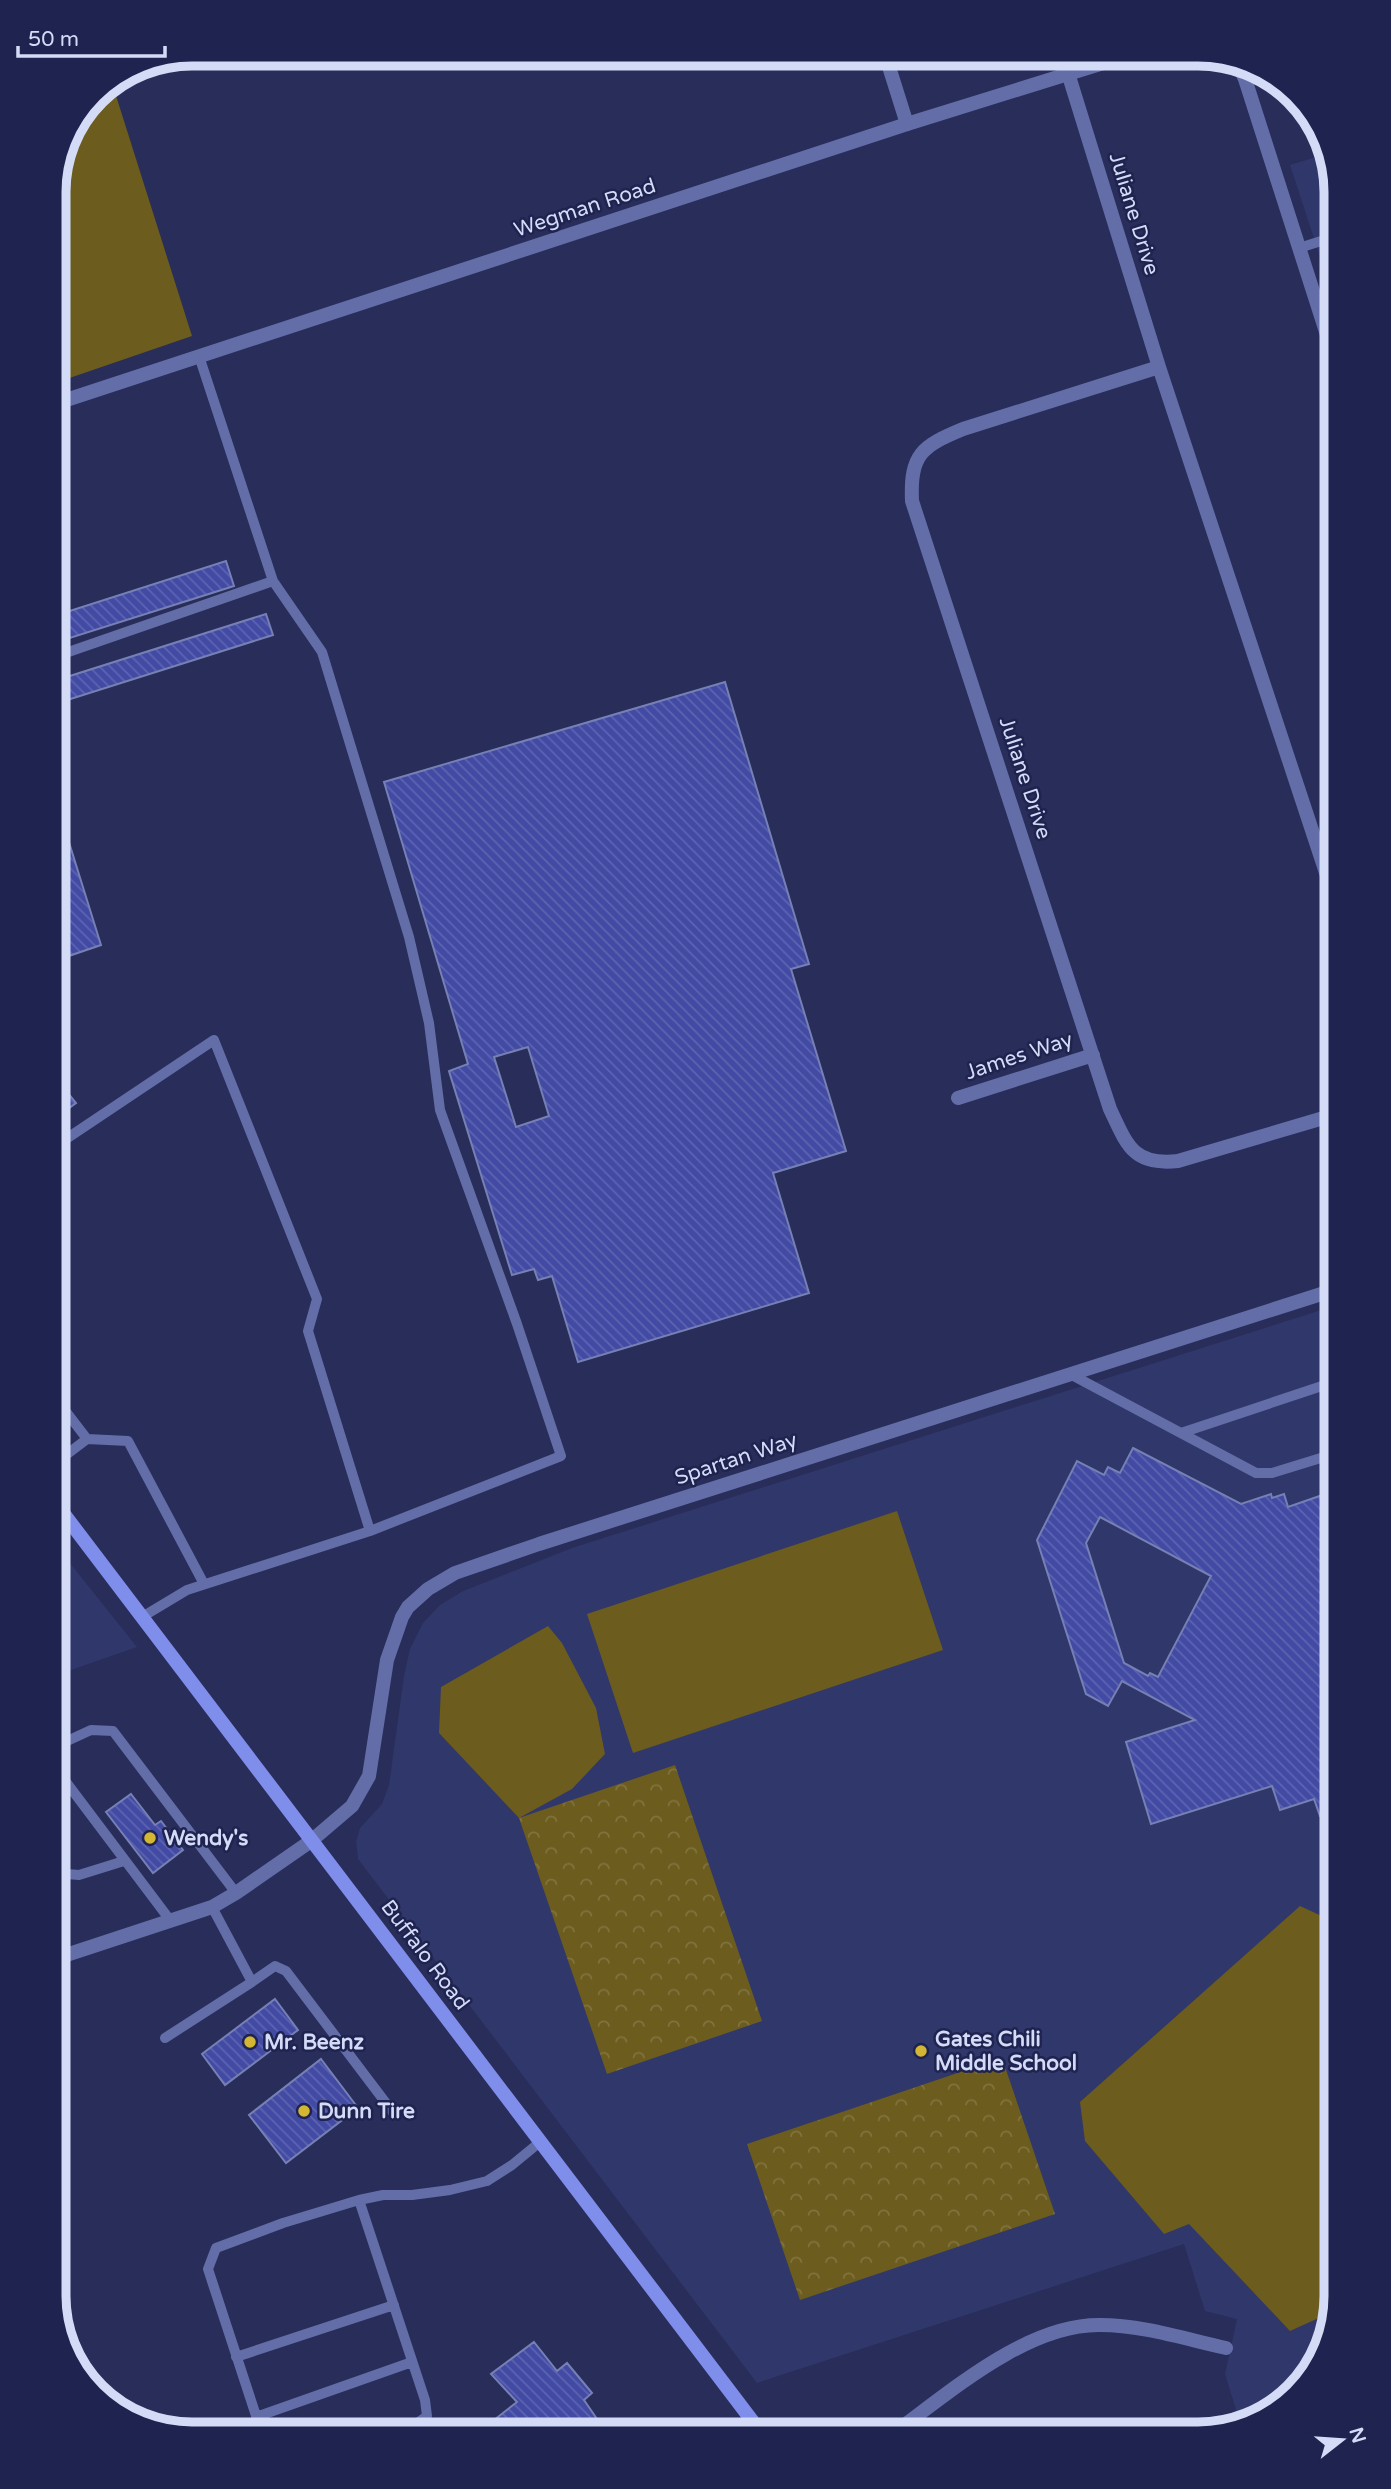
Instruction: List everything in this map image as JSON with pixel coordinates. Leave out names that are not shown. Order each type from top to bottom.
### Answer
[{"type":"main road","name":"Buffalo Road","points":[[66,1516],[753,2422]]},
{"type":"street","points":[[889,67],[906,124]]},
{"type":"street","name":"Wegman Road","points":[[67,400],[906,124],[1089,67]]},
{"type":"street","name":"Juliane Drive","points":[[1068,73],[1159,367],[1324,867]]},
{"type":"street","points":[[1243,75],[1324,326]]},
{"type":"street","name":"Juliane Drive","points":[[1159,367],[963,429],[934,441],[918,457],[911,477],[912,501],[1110,1109],[1127,1145],[1140,1157],[1158,1163],[1178,1161],[1324,1118]]},
{"type":"street","name":"James Way","points":[[958,1098],[1093,1055]]},
{"type":"street","name":"Spartan Way","points":[[66,1955],[212,1907],[311,1841],[352,1806],[369,1776],[387,1660],[395,1634],[408,1607],[440,1580],[501,1557],[1324,1293]]},
{"type":"street","points":[[910,2422],[1020,2346],[1059,2330],[1098,2325],[1137,2328],[1226,2348]]},
{"type":"lane","points":[[1299,248],[1324,241]]},
{"type":"lane","points":[[142,1617],[187,1590],[370,1531],[561,1456],[440,1110],[429,1023],[409,937],[322,652],[273,581],[199,356]]},
{"type":"lane","points":[[67,653],[273,581]]},
{"type":"lane","points":[[67,1139],[214,1040],[317,1299],[308,1331],[370,1531]]},
{"type":"lane","points":[[1070,1374],[1256,1473],[1264,1475],[1324,1457]]},
{"type":"lane","points":[[1181,1433],[1324,1385]]},
{"type":"lane","points":[[66,1412],[87,1439]]},
{"type":"lane","points":[[66,1455],[87,1439],[128,1441],[204,1584]]},
{"type":"lane","points":[[66,1741],[91,1730],[113,1731],[236,1893]]},
{"type":"lane","points":[[66,1783],[170,1920]]},
{"type":"lane","points":[[66,1873],[79,1875],[124,1861]]},
{"type":"lane","points":[[212,1907],[252,1982]]},
{"type":"lane","points":[[165,2038],[275,1966],[286,1971],[395,2116]]},
{"type":"lane","points":[[258,2422],[208,2269],[216,2248],[283,2223],[359,2200],[383,2195],[412,2195],[450,2190],[487,2181],[540,2142]]},
{"type":"lane","points":[[359,2200],[425,2400],[427,2416],[419,2422]]},
{"type":"lane","points":[[236,2357],[394,2305]]},
{"type":"lane","points":[[256,2417],[412,2362]]},
{"type":"shaded area","points":[[1319,156],[1324,192],[1324,269],[1290,165]]},
{"type":"shaded area","name":"Gates Chili Middle School","points":[[1324,1309],[1324,2297],[1322,2321],[1312,2352],[1293,2380],[1275,2397],[1262,2406],[1238,2416],[1225,2374],[1237,2319],[1205,2311],[1184,2244],[757,2383],[358,1859],[356,1842],[360,1828],[382,1804],[389,1785],[404,1676],[410,1649],[423,1623],[440,1605],[463,1591],[572,1548]]},
{"type":"shaded area","points":[[66,1558],[137,1647],[66,1672]]},
{"type":"green space","points":[[115,93],[192,336],[67,379],[68,176],[79,137],[92,116]]},
{"type":"green space","points":[[897,1511],[943,1650],[633,1753],[587,1614]]},
{"type":"green space","points":[[548,1626],[562,1643],[596,1708],[605,1754],[572,1789],[519,1818],[439,1733],[441,1687]]},
{"type":"green space","points":[[675,1765],[762,2021],[607,2074],[519,1818]]},
{"type":"green space","points":[[1300,1906],[1324,1917],[1323,2316],[1290,2331],[1189,2224],[1164,2234],[1085,2141],[1080,2102]]},
{"type":"green space","points":[[1002,2058],[1055,2214],[800,2300],[747,2144]]},
{"type":"building","points":[[226,561],[234,586],[67,639],[67,612]]},
{"type":"building","points":[[266,614],[273,635],[67,700],[67,677]]},
{"type":"building","points":[[725,682],[809,964],[791,969],[846,1151],[773,1173],[809,1293],[578,1362],[552,1276],[538,1280],[534,1269],[512,1275],[449,1071],[468,1064],[384,782]],"holes":[[[528,1047],[549,1116],[516,1127],[494,1057]]]},
{"type":"building","points":[[67,835],[101,945],[67,957]]},
{"type":"building","points":[[67,1091],[76,1103],[67,1110]]},
{"type":"building","points":[[1133,1448],[1241,1504],[1271,1494],[1272,1498],[1284,1494],[1288,1507],[1324,1495],[1324,1815],[1320,1816],[1314,1799],[1280,1810],[1272,1786],[1151,1824],[1126,1742],[1195,1720],[1122,1681],[1108,1706],[1086,1694],[1037,1540],[1077,1461],[1104,1475],[1108,1467],[1120,1473]],"holes":[[[1100,1517],[1211,1576],[1158,1677],[1150,1673],[1148,1676],[1124,1663],[1086,1543]]]},
{"type":"building","name":"Wendy's","points":[[131,1794],[155,1825],[161,1821],[183,1850],[153,1873],[106,1812]]},
{"type":"building","name":"Mr. Beenz","points":[[275,1999],[298,2030],[225,2085],[202,2054]]},
{"type":"building","name":"Dunn Tire","points":[[321,2059],[358,2108],[286,2163],[249,2115]]},
{"type":"building","points":[[534,2342],[557,2371],[567,2363],[592,2393],[584,2400],[599,2422],[492,2422],[517,2402],[491,2374]]},
{"type":"place","name":"Wendy's","points":[[150,1838]]},
{"type":"place","name":"Mr. Beenz","points":[[250,2042]]},
{"type":"place","name":"Gates Chili Middle School","points":[[921,2051]]},
{"type":"place","name":"Dunn Tire","points":[[304,2111]]}]
